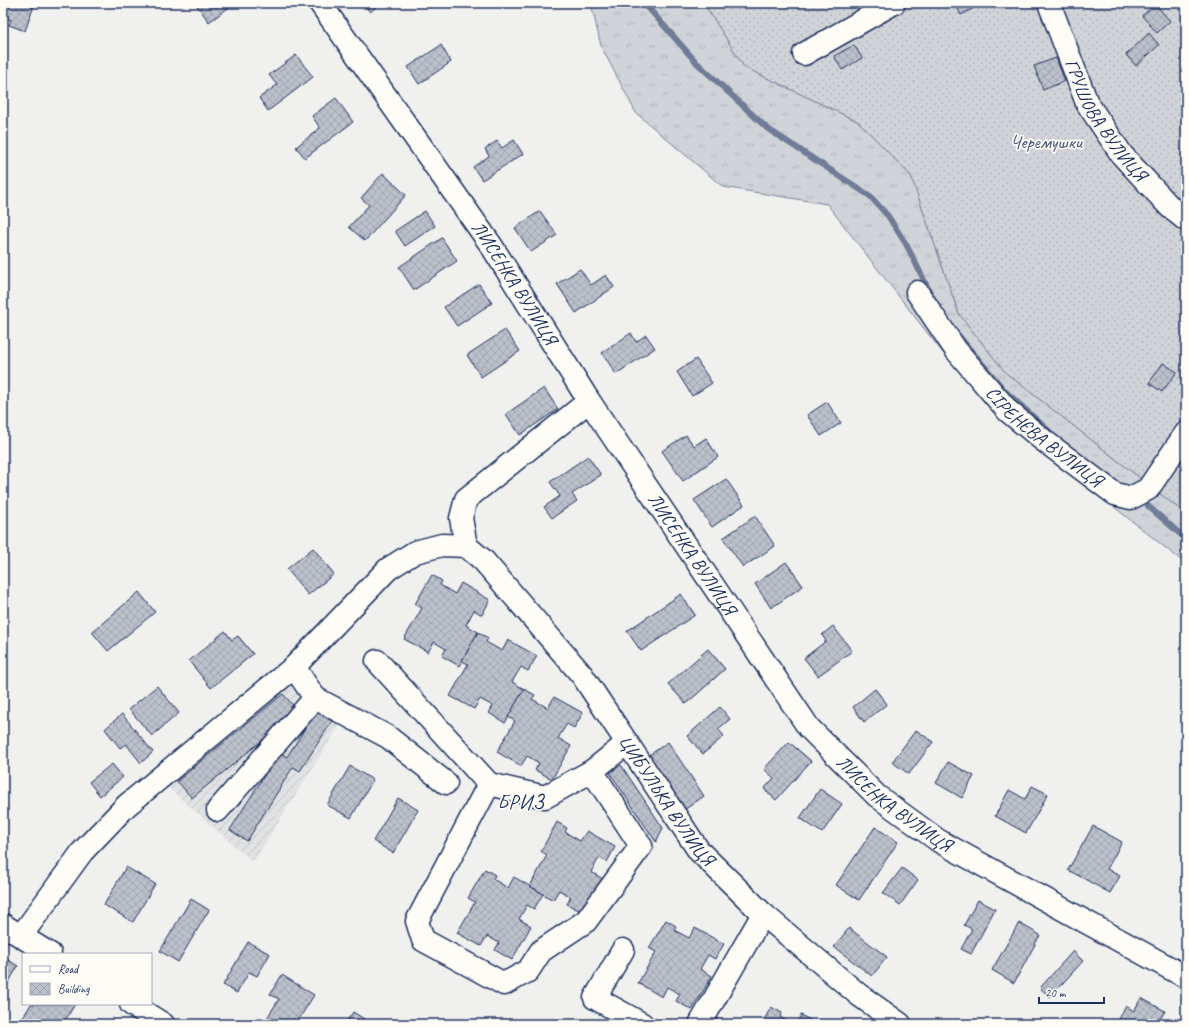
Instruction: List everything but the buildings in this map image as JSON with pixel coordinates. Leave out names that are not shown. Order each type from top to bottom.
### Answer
[{"type":"street","name":"ЛИСЕНКА ВУЛИЦЯ","points":[[320,3],[491,245],[589,401],[808,728],[877,796],[939,841],[1186,977]]},
{"type":"street","points":[[804,54],[894,3]]},
{"type":"street","name":"ГРУШОВА ВУЛИЦЯ","points":[[1049,3],[1088,103],[1122,155],[1170,207],[1186,220]]},
{"type":"street","name":"СІРЕНЄВА ВУЛИЦЯ","points":[[917,292],[956,350],[1008,411],[1043,440],[1115,494],[1131,498],[1148,489],[1186,433]]},
{"type":"street","points":[[48,953],[12,931],[82,852],[126,806],[294,668],[388,569],[415,552],[442,545],[466,546],[461,518],[466,499],[589,401]]},
{"type":"street","name":"ЦИБУЛЬКА ВУЛИЦЯ","points":[[466,546],[483,560],[582,675],[699,851],[762,914],[859,995],[900,1024]]},
{"type":"street","points":[[377,661],[489,784],[545,797],[592,770],[627,743]]},
{"type":"street","points":[[294,668],[315,698],[388,737],[446,783]]},
{"type":"street","points":[[218,810],[315,698]]},
{"type":"street","points":[[489,784],[417,921],[423,940],[504,984],[528,971],[541,951],[586,921],[641,846],[592,770]]},
{"type":"street","points":[[700,1024],[762,914]]},
{"type":"street","points":[[622,950],[595,998],[642,1024]]},
{"type":"street","points":[[133,1005],[164,1024]]},
{"type":"shaded area","points":[[284,683],[343,720],[253,862],[163,783]]},
{"type":"green space","points":[[591,3],[704,3],[744,67],[859,122],[911,176],[959,314],[1006,373],[1186,514],[1186,564],[989,408],[943,353],[827,204],[723,187],[636,113],[601,46]]},
{"type":"green space","name":"Черемушки","points":[[704,3],[1186,3],[1186,514],[1006,373],[959,314],[911,176],[859,122],[744,67]]},
{"type":"waterway","points":[[644,3],[697,63],[768,129],[870,196],[888,216],[906,244],[934,300]]},
{"type":"waterway","points":[[957,334],[1005,391],[1050,432]]},
{"type":"waterway","points":[[1148,506],[1186,539]]},
{"type":"district","name":"БРИЗ","points":[[521,802]]}]
